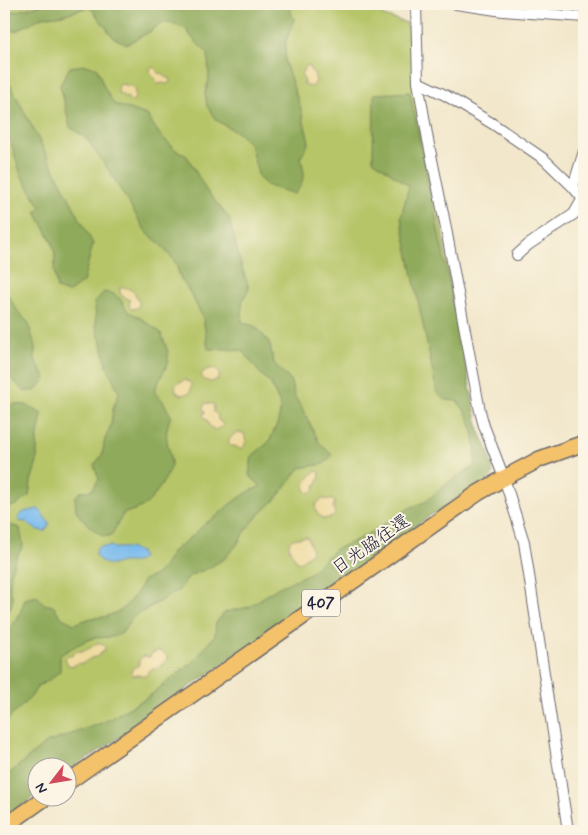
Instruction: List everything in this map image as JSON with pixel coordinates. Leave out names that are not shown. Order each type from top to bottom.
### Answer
[{"type":"highway","name":"日光脇往還","points":[[78,775],[478,493],[540,459],[584,443]]},
{"type":"highway","points":[[4,827],[32,808]]},
{"type":"street","points":[[416,4],[418,82],[428,140],[480,411],[524,542],[568,831]]},
{"type":"street","points":[[456,4],[503,12],[584,17]]},
{"type":"street","points":[[418,82],[445,95],[544,158],[584,199],[574,214],[516,255]]},
{"type":"street","points":[[573,187],[584,151]]},
{"type":"green space","points":[[4,4],[380,4],[381,15],[407,23],[483,471],[64,758],[28,758],[28,778],[4,801]]},
{"type":"green space","points":[[45,4],[272,4],[289,8],[294,20],[286,41],[285,62],[300,106],[309,142],[301,157],[304,173],[301,185],[295,194],[268,186],[259,178],[250,144],[238,133],[216,120],[207,106],[205,93],[209,80],[208,54],[186,29],[173,23],[161,23],[151,31],[127,44],[114,38],[90,7],[58,16],[42,17],[16,31],[4,30],[4,14]]},
{"type":"green space","points":[[85,65],[97,68],[104,87],[114,104],[147,115],[160,135],[176,150],[187,156],[206,190],[229,218],[249,288],[242,302],[242,322],[256,327],[269,342],[274,363],[290,380],[295,397],[319,442],[332,455],[324,464],[300,468],[276,499],[246,530],[236,546],[225,558],[209,568],[189,576],[179,590],[133,617],[122,633],[113,637],[93,638],[60,655],[60,671],[38,686],[31,697],[9,718],[4,728],[4,633],[18,618],[25,599],[37,596],[44,604],[53,606],[62,618],[74,624],[91,618],[105,617],[122,610],[136,594],[144,580],[156,575],[164,566],[173,551],[230,504],[261,486],[249,475],[252,456],[269,442],[278,422],[281,407],[271,384],[258,371],[243,351],[208,349],[203,318],[181,279],[175,262],[160,244],[146,232],[110,172],[86,138],[70,127],[60,85],[70,67]]},
{"type":"green space","points":[[4,83],[11,86],[93,244],[83,282],[68,293],[57,289],[54,271],[55,255],[52,242],[36,212],[41,207],[21,175],[4,126]]},
{"type":"green space","points":[[410,92],[479,430],[489,452],[493,475],[485,484],[457,503],[431,515],[379,553],[366,566],[249,649],[234,655],[122,736],[78,765],[78,758],[28,758],[28,801],[4,821],[4,777],[47,742],[104,722],[148,697],[195,660],[215,635],[216,623],[225,612],[249,607],[277,588],[310,573],[334,550],[363,537],[409,508],[427,501],[441,487],[476,465],[473,431],[468,416],[457,401],[446,400],[437,393],[401,217],[409,186],[373,160],[374,94]]},
{"type":"green space","points":[[4,289],[19,313],[28,322],[35,346],[35,360],[46,379],[35,391],[24,391],[7,375],[4,376]]},
{"type":"green space","points":[[104,292],[114,294],[121,300],[128,312],[138,316],[161,333],[168,352],[168,363],[154,391],[163,401],[171,416],[168,423],[167,440],[171,462],[165,478],[145,505],[123,514],[111,536],[103,536],[81,518],[76,510],[75,497],[82,491],[92,490],[99,479],[94,465],[102,455],[105,439],[111,425],[113,408],[119,393],[106,364],[96,327],[95,302]]},
{"type":"green space","points":[[13,404],[26,405],[42,414],[37,441],[37,462],[29,496],[16,505],[4,509],[4,412]]},
{"type":"green space","points":[[10,525],[20,528],[23,546],[11,571],[10,588],[13,599],[10,610],[4,616],[4,527]]},
{"type":"sand","points":[[309,65],[316,79],[315,84],[311,87],[305,85],[301,75],[305,67]]},
{"type":"sand","points":[[154,67],[158,73],[169,78],[170,82],[167,84],[156,83],[155,78],[150,72],[150,69]]},
{"type":"sand","points":[[119,85],[133,88],[135,98],[133,101],[118,93]]},
{"type":"sand","points":[[120,287],[131,290],[136,295],[139,302],[137,308],[131,309],[129,307],[130,300],[122,296]]},
{"type":"sand","points":[[208,369],[215,369],[219,373],[219,379],[211,382],[204,380],[201,375]]},
{"type":"sand","points":[[185,380],[191,383],[191,388],[189,393],[182,395],[177,393],[175,386]]},
{"type":"sand","points":[[205,403],[213,404],[213,412],[216,413],[218,420],[223,426],[215,430],[209,426],[203,416]]},
{"type":"sand","points":[[236,433],[244,433],[245,436],[245,445],[240,449],[228,443],[230,438]]},
{"type":"sand","points":[[316,471],[320,474],[319,480],[314,491],[309,493],[305,490],[305,484],[307,479]]},
{"type":"sand","points":[[322,499],[335,502],[333,507],[335,515],[333,517],[324,519],[317,513],[316,504]]},
{"type":"sand","points":[[308,538],[312,550],[299,563],[289,548],[289,542],[293,539]]},
{"type":"sand","points":[[97,643],[101,643],[105,647],[104,651],[82,664],[68,665],[65,658],[68,655],[72,656],[77,651],[88,649]]},
{"type":"sand","points":[[157,651],[162,652],[168,658],[159,668],[151,669],[144,676],[132,675],[131,671],[139,665],[139,661],[143,656],[150,657],[151,654]]},
{"type":"water","points":[[38,509],[49,522],[49,526],[45,531],[35,528],[27,522],[19,521],[19,516],[24,512]]},
{"type":"water","points":[[100,546],[133,549],[140,552],[142,557],[136,562],[107,564],[95,555]]}]
